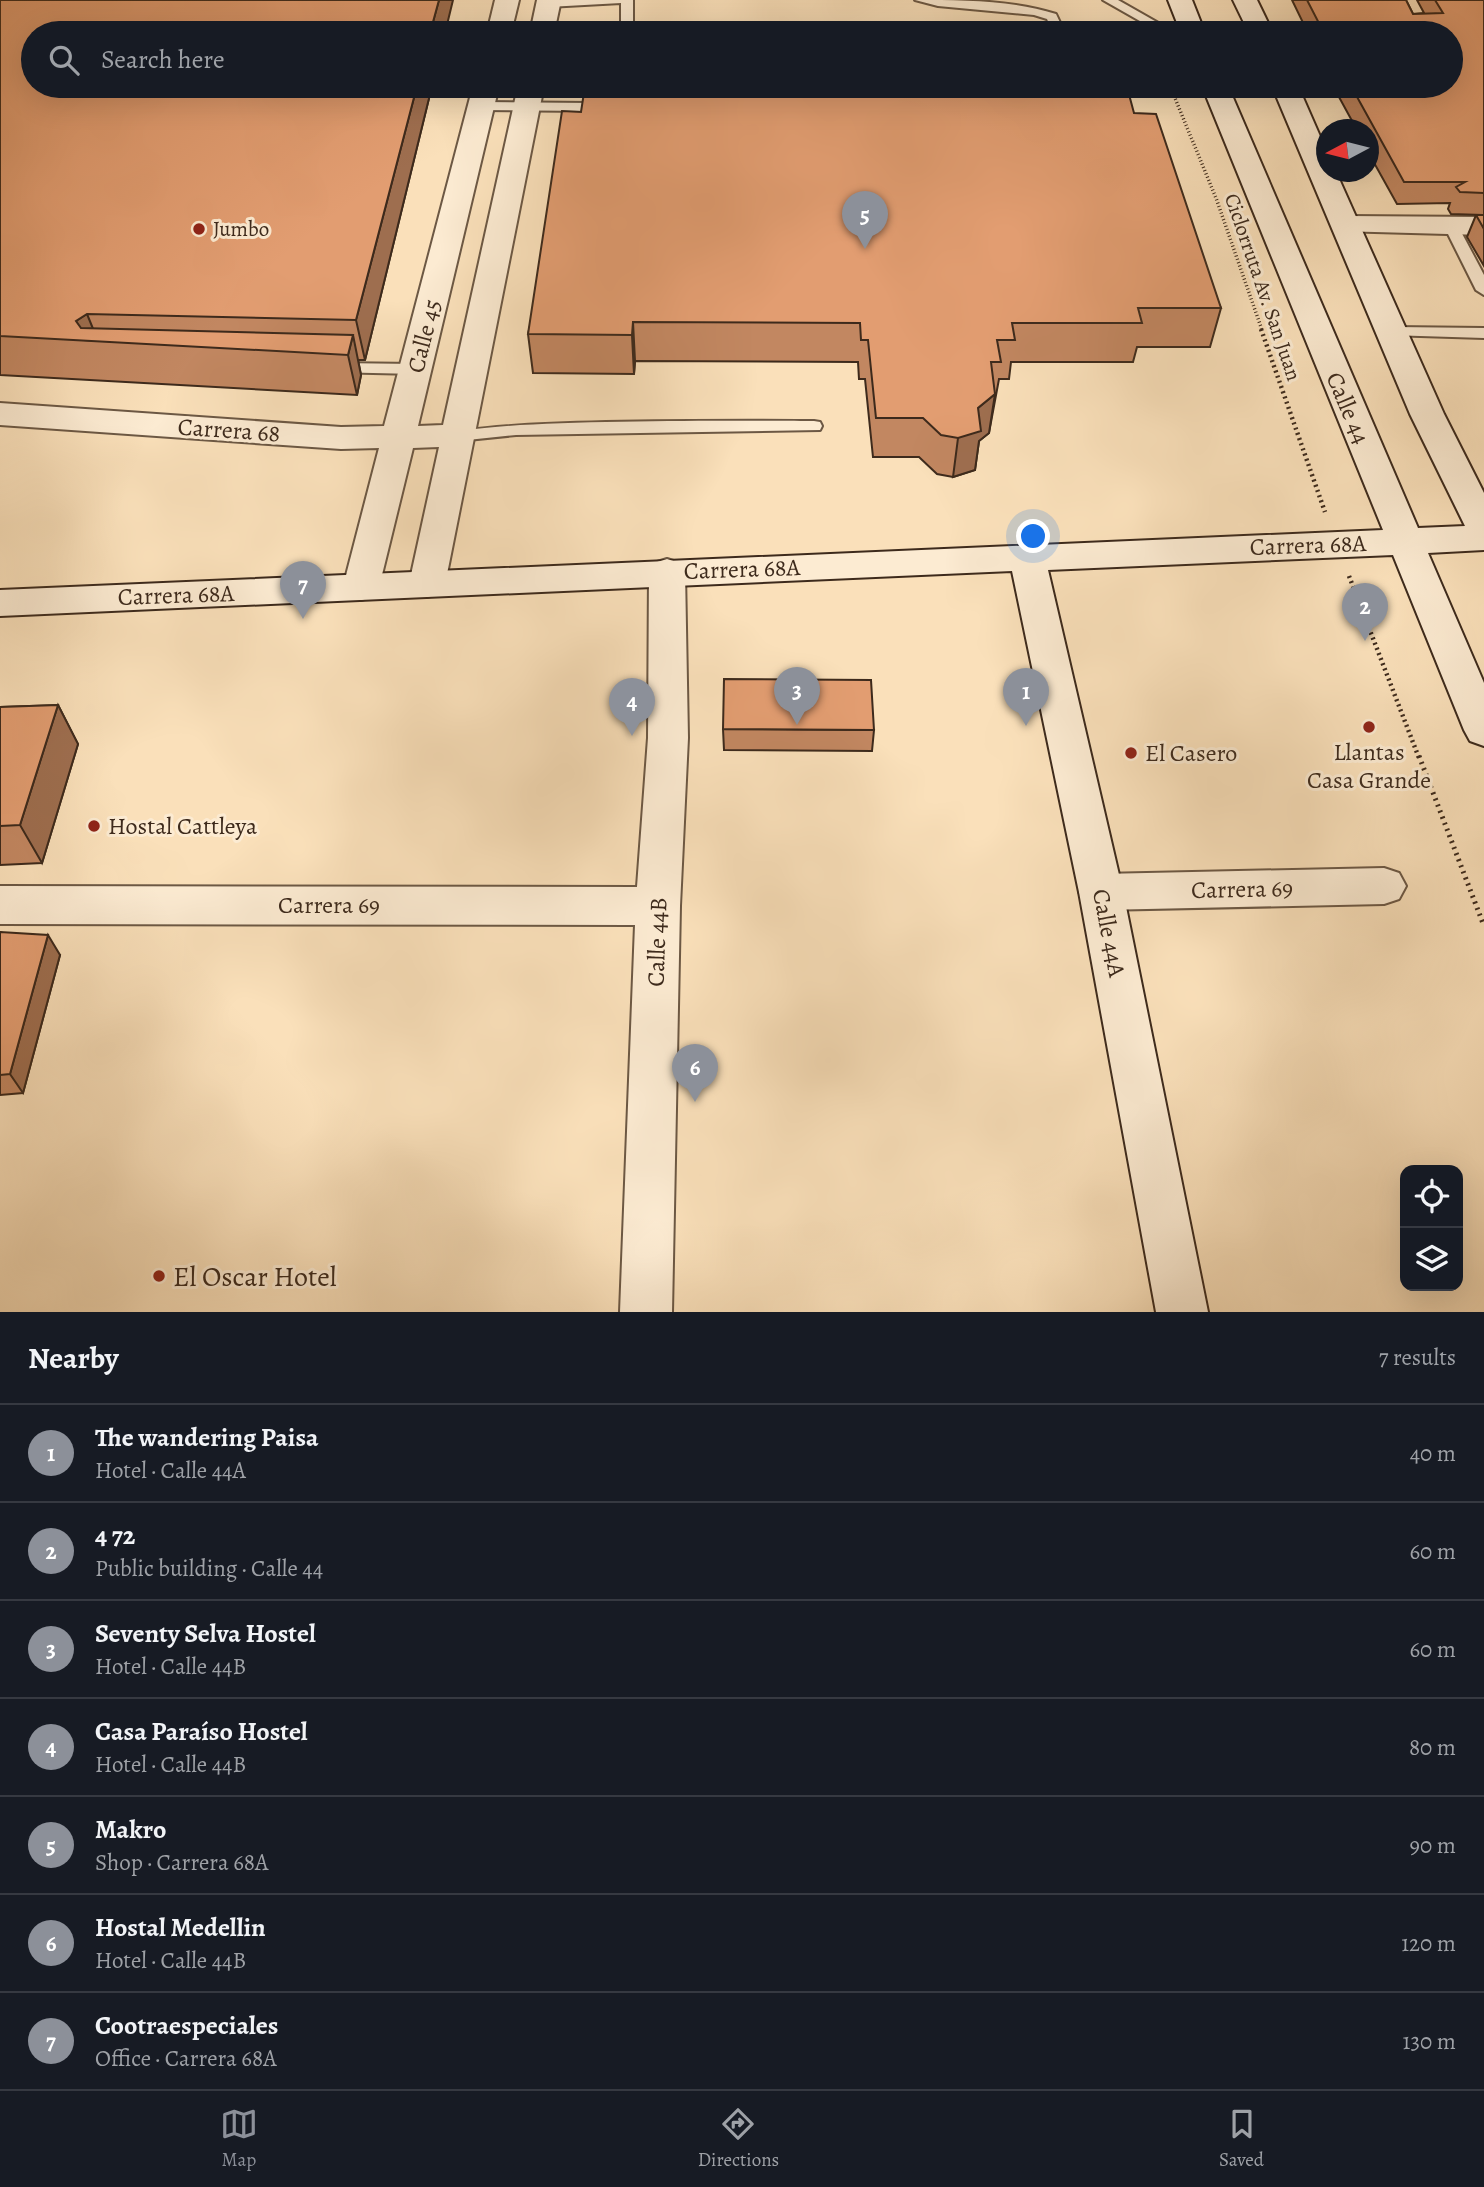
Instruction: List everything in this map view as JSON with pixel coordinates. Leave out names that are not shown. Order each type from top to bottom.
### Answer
[{"type":"street","points":[[502,21],[507,0]]},
{"type":"street","points":[[1180,0],[1188,21]]},
{"type":"street","points":[[1245,0],[1255,21]]},
{"type":"street","points":[[544,21],[548,2]]},
{"type":"street","name":"Calle 45","points":[[362,587],[483,98]]},
{"type":"street","points":[[428,584],[529,98]]},
{"type":"street","name":"Calle 44","points":[[1219,98],[1484,730]]},
{"type":"street","points":[[1290,98],[1348,225],[1427,414],[1484,528]]},
{"type":"street","points":[[1348,225],[1484,226]]},
{"type":"street","name":"Carrera 68","points":[[0,414],[341,438],[458,436]]},
{"type":"street","name":"Carrera 68A","points":[[0,603],[1484,537]]},
{"type":"street","name":"Calle 44A","points":[[1027,556],[1101,892],[1182,1312]]},
{"type":"street","name":"Calle 44B","points":[[646,1312],[658,906],[668,738],[667,572]]},
{"type":"street","name":"Carrera 69","points":[[1101,892],[1384,886]]},
{"type":"street","name":"Carrera 69","points":[[0,905],[658,906]]},
{"type":"lane","points":[[548,2],[619,0]]},
{"type":"lane","points":[[627,0],[627,21]]},
{"type":"lane","points":[[921,0],[954,6],[993,6],[1036,11],[1052,17],[1054,21]]},
{"type":"lane","points":[[1109,0],[1148,21]]},
{"type":"lane","points":[[545,98],[599,105],[619,101],[621,98]]},
{"type":"lane","points":[[1451,226],[1484,290]]},
{"type":"lane","points":[[1394,332],[1484,333]]},
{"type":"lane","points":[[321,367],[416,369]]},
{"type":"lane","points":[[458,436],[516,430],[814,426]]},
{"type":"path","name":"Ciclorruta Av. San Juan","points":[[1175,98],[1216,198],[1321,500]]},
{"type":"path","points":[[1357,598],[1484,926]]},
{"type":"building","name":"Jumbo","points":[[0,0],[439,0],[433,21],[21,21],[21,98],[414,98],[356,320],[87,314],[76,321],[81,328],[353,335],[348,355],[0,336]]},
{"type":"building","points":[[1307,0],[1406,0],[1413,14],[1443,13],[1435,0],[1484,0],[1484,193],[1460,192],[1456,187],[1465,182],[1404,182],[1379,137],[1379,119],[1369,119],[1358,98],[1463,98],[1463,21],[1318,21]]},
{"type":"building","points":[[583,98],[1130,98],[1134,113],[1156,114],[1221,308],[1138,308],[1142,323],[1012,323],[1015,340],[997,340],[1001,362],[991,362],[995,394],[978,408],[981,431],[958,438],[941,435],[923,418],[876,418],[868,340],[861,340],[860,323],[633,322],[632,335],[528,334],[562,111],[581,112]]},
{"type":"building","points":[[1476,215],[1484,215],[1484,229]]},
{"type":"building","points":[[724,679],[871,680],[874,730],[723,729]]},
{"type":"building","points":[[58,705],[20,825],[0,826],[0,707]]},
{"type":"building","points":[[0,932],[48,935],[10,1074],[0,1075]]},
{"type":"place","name":"Jumbo","points":[[199,229]]},
{"type":"place","name":"Makro","points":[[865,249]]},
{"type":"place","name":"Cootraespeciales","points":[[303,619]]},
{"type":"place","name":"4 72","points":[[1365,641]]},
{"type":"place","name":"Seventy Selva Hostel","points":[[797,725]]},
{"type":"place","name":"The wandering Paisa","points":[[1026,726]]},
{"type":"place","name":"Llantas Casa Grande","points":[[1369,727]]},
{"type":"place","name":"Casa Paraíso Hostel","points":[[632,736]]},
{"type":"place","name":"El Casero","points":[[1131,753]]},
{"type":"place","name":"Hostal Cattleya","points":[[94,826]]},
{"type":"place","name":"Hostal Medellin","points":[[695,1102]]},
{"type":"place","name":"El Oscar Hotel","points":[[159,1276]]}]
